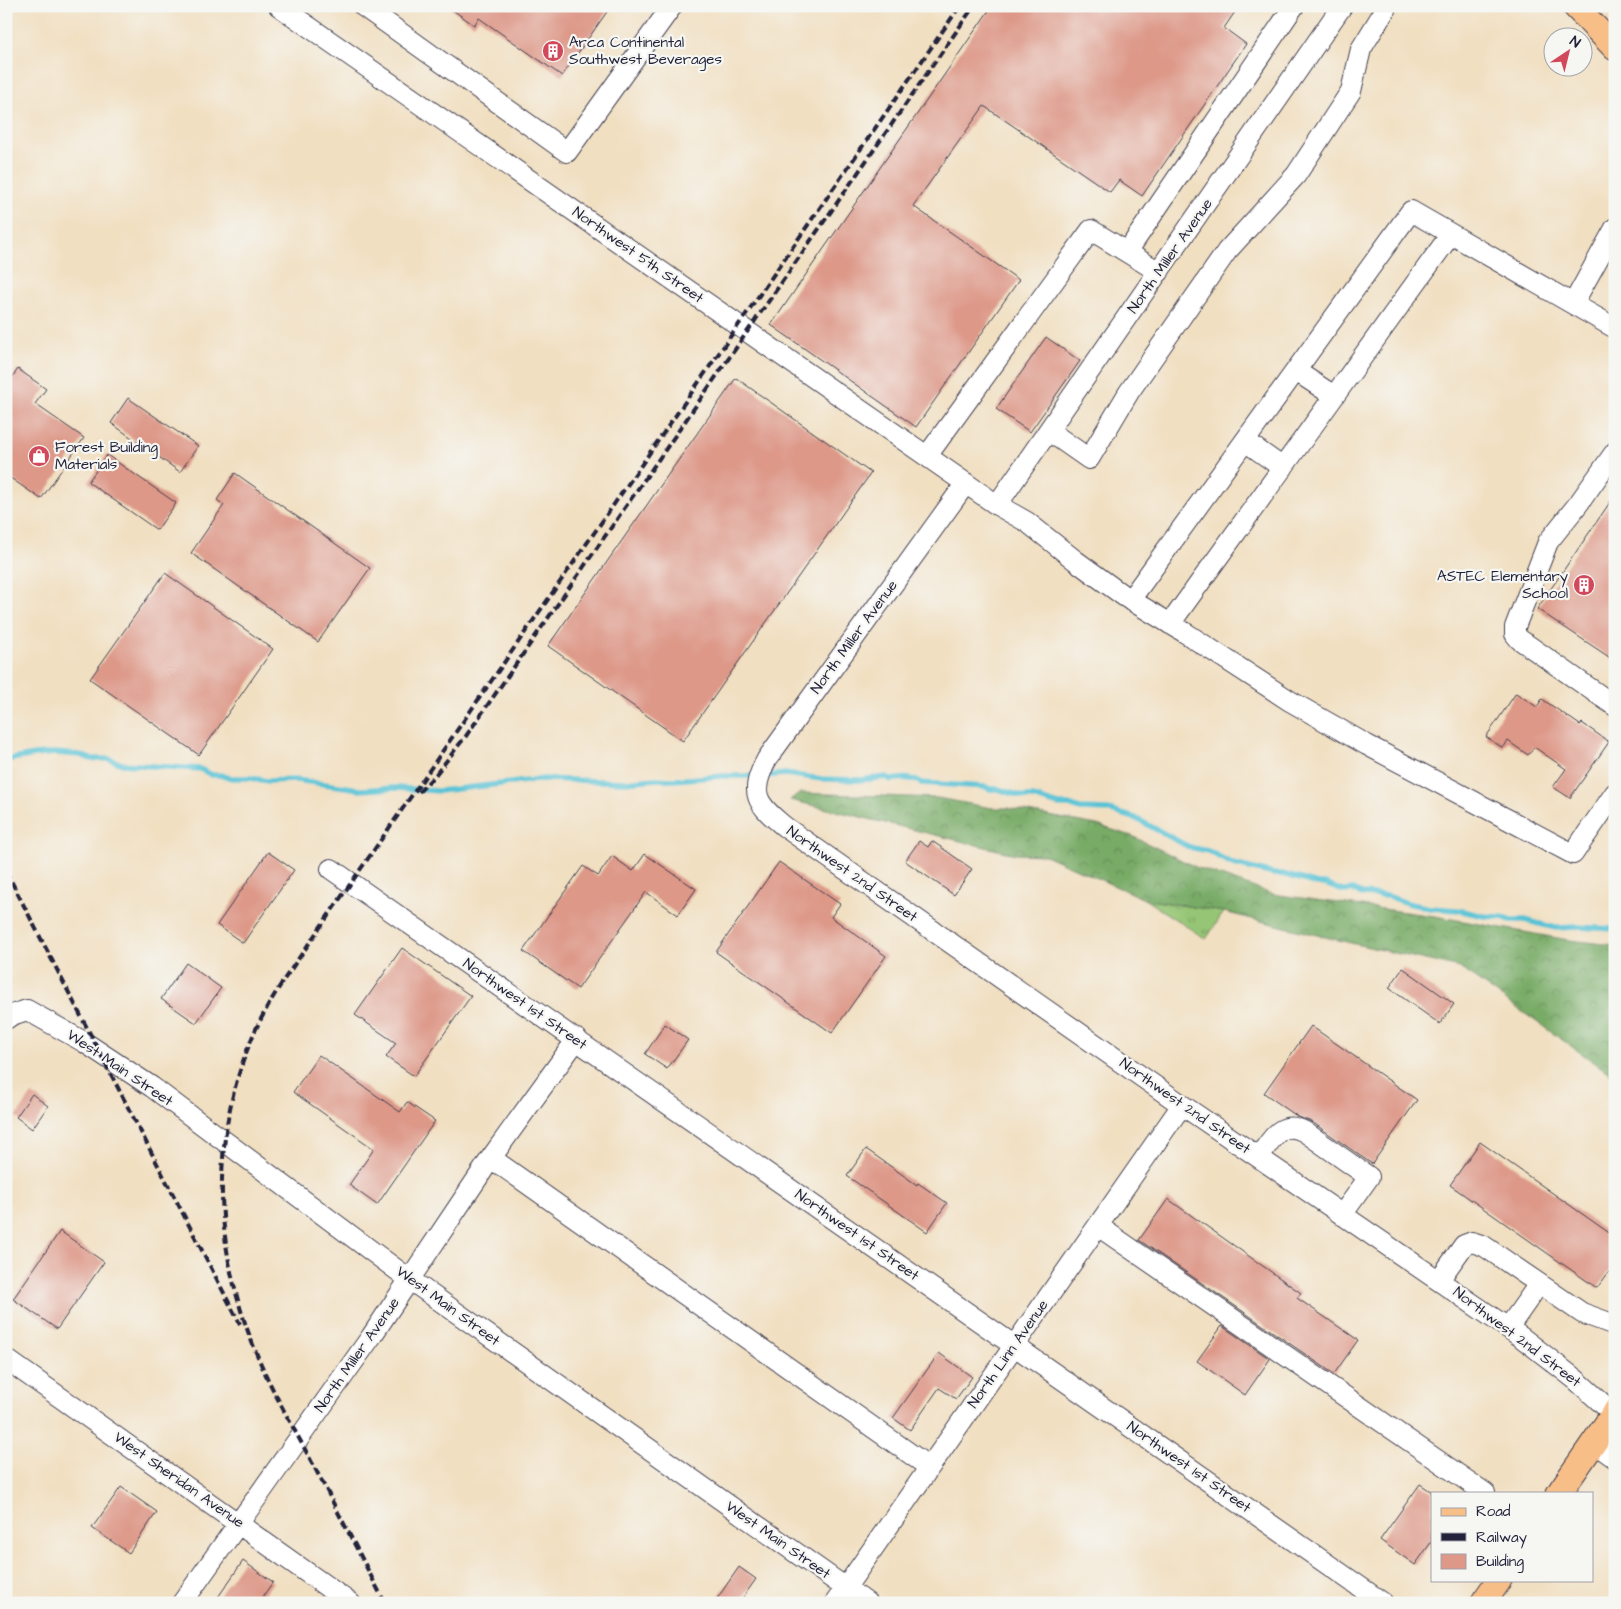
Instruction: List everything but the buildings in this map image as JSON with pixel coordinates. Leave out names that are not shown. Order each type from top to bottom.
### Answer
[{"type":"main road","points":[[1574,6],[1615,48]]},
{"type":"main road","points":[[1560,1492],[1614,1413]]},
{"type":"main road","points":[[1483,1603],[1498,1582]]},
{"type":"street","name":"Northwest 5th Street","points":[[279,6],[997,505],[1027,522],[1076,561],[1130,600],[1290,701],[1366,745],[1573,854],[1615,793]]},
{"type":"street","points":[[363,6],[567,152],[672,6]]},
{"type":"street","points":[[1127,252],[1294,6]]},
{"type":"street","name":"North Miller Avenue","points":[[997,505],[1342,6]]},
{"type":"street","points":[[1049,431],[1089,459],[1129,392],[1227,251],[1296,175],[1351,91],[1361,49],[1385,10]]},
{"type":"street","points":[[1130,600],[1411,211],[1615,328]]},
{"type":"street","points":[[1573,304],[1615,228]]},
{"type":"street","points":[[927,456],[1091,230],[1158,272]]},
{"type":"street","points":[[1170,624],[1451,234]]},
{"type":"street","points":[[1296,371],[1334,396]]},
{"type":"street","points":[[1245,441],[1283,468]]},
{"type":"street","points":[[1615,452],[1579,504],[1548,542],[1515,627],[1515,634],[1519,639],[1615,706]]},
{"type":"street","name":"North Miller Avenue","points":[[757,790],[766,759],[966,483]]},
{"type":"street","name":"Northwest 2nd Street","points":[[757,790],[762,805],[785,827],[1182,1105],[1508,1328],[1575,1379],[1614,1413]]},
{"type":"street","name":"Northwest 1st Street","points":[[331,869],[1383,1603]]},
{"type":"street","name":"West Main Street","points":[[6,1019],[27,1010],[84,1042],[152,1088],[840,1595],[867,1603]]},
{"type":"street","name":"North Miller Avenue","points":[[182,1603],[371,1336],[408,1278],[491,1158],[577,1039]]},
{"type":"street","name":"North Linn Avenue","points":[[840,1595],[1182,1105]]},
{"type":"street","points":[[1259,1158],[1275,1135],[1287,1127],[1297,1127],[1305,1132],[1369,1177],[1342,1215]]},
{"type":"street","points":[[491,1158],[929,1467]]},
{"type":"street","points":[[1098,1226],[1484,1492]]},
{"type":"street","points":[[1439,1280],[1464,1245],[1472,1242],[1484,1246],[1582,1313],[1615,1325]]},
{"type":"street","points":[[1508,1328],[1538,1284]]},
{"type":"street","name":"West Sheridan Avenue","points":[[6,1359],[350,1603]]},
{"type":"street","points":[[1594,1443],[1615,1458]]},
{"type":"green space","points":[[801,793],[938,798],[992,808],[1007,808],[1097,825],[1132,836],[1198,868],[1272,894],[1435,916],[1569,940],[1615,945],[1615,1077],[1460,968],[1224,912],[1144,899],[1045,855],[1014,854],[790,800]]},
{"type":"green space","points":[[1144,899],[1224,912],[1206,939]]},
{"type":"waterway","points":[[6,760],[55,753],[80,755],[91,759],[109,759],[122,764],[200,769],[212,775],[230,778],[250,778],[268,781],[296,780],[359,790],[396,788],[439,791],[545,779],[625,782],[656,779],[674,780],[723,776],[755,776]]},
{"type":"waterway","points":[[764,776],[785,774],[822,779],[860,780],[887,777],[891,780],[907,778],[921,783],[998,789],[1059,805],[1069,805],[1080,809],[1108,810],[1135,818],[1189,847],[1208,851],[1233,864],[1274,874],[1282,874],[1317,884],[1325,884],[1343,891],[1353,890],[1362,894],[1388,896],[1407,903],[1430,908],[1458,910],[1510,920],[1524,920],[1556,928],[1615,929]]},
{"type":"railway","points":[[385,1603],[269,1382],[243,1317],[232,1276],[225,1235],[222,1194],[223,1153],[229,1112],[240,1071],[255,1031],[285,978],[960,6]]},
{"type":"railway","points":[[419,792],[466,736],[974,6]]},
{"type":"railway","points":[[6,871],[240,1324]]},
{"type":"place","name":"Arca Continental Southwest Beverages","points":[[553,51]]},
{"type":"place","name":"Forest Building Materials","points":[[39,456]]},
{"type":"place","name":"ASTEC Elementary School","points":[[1584,585]]}]
